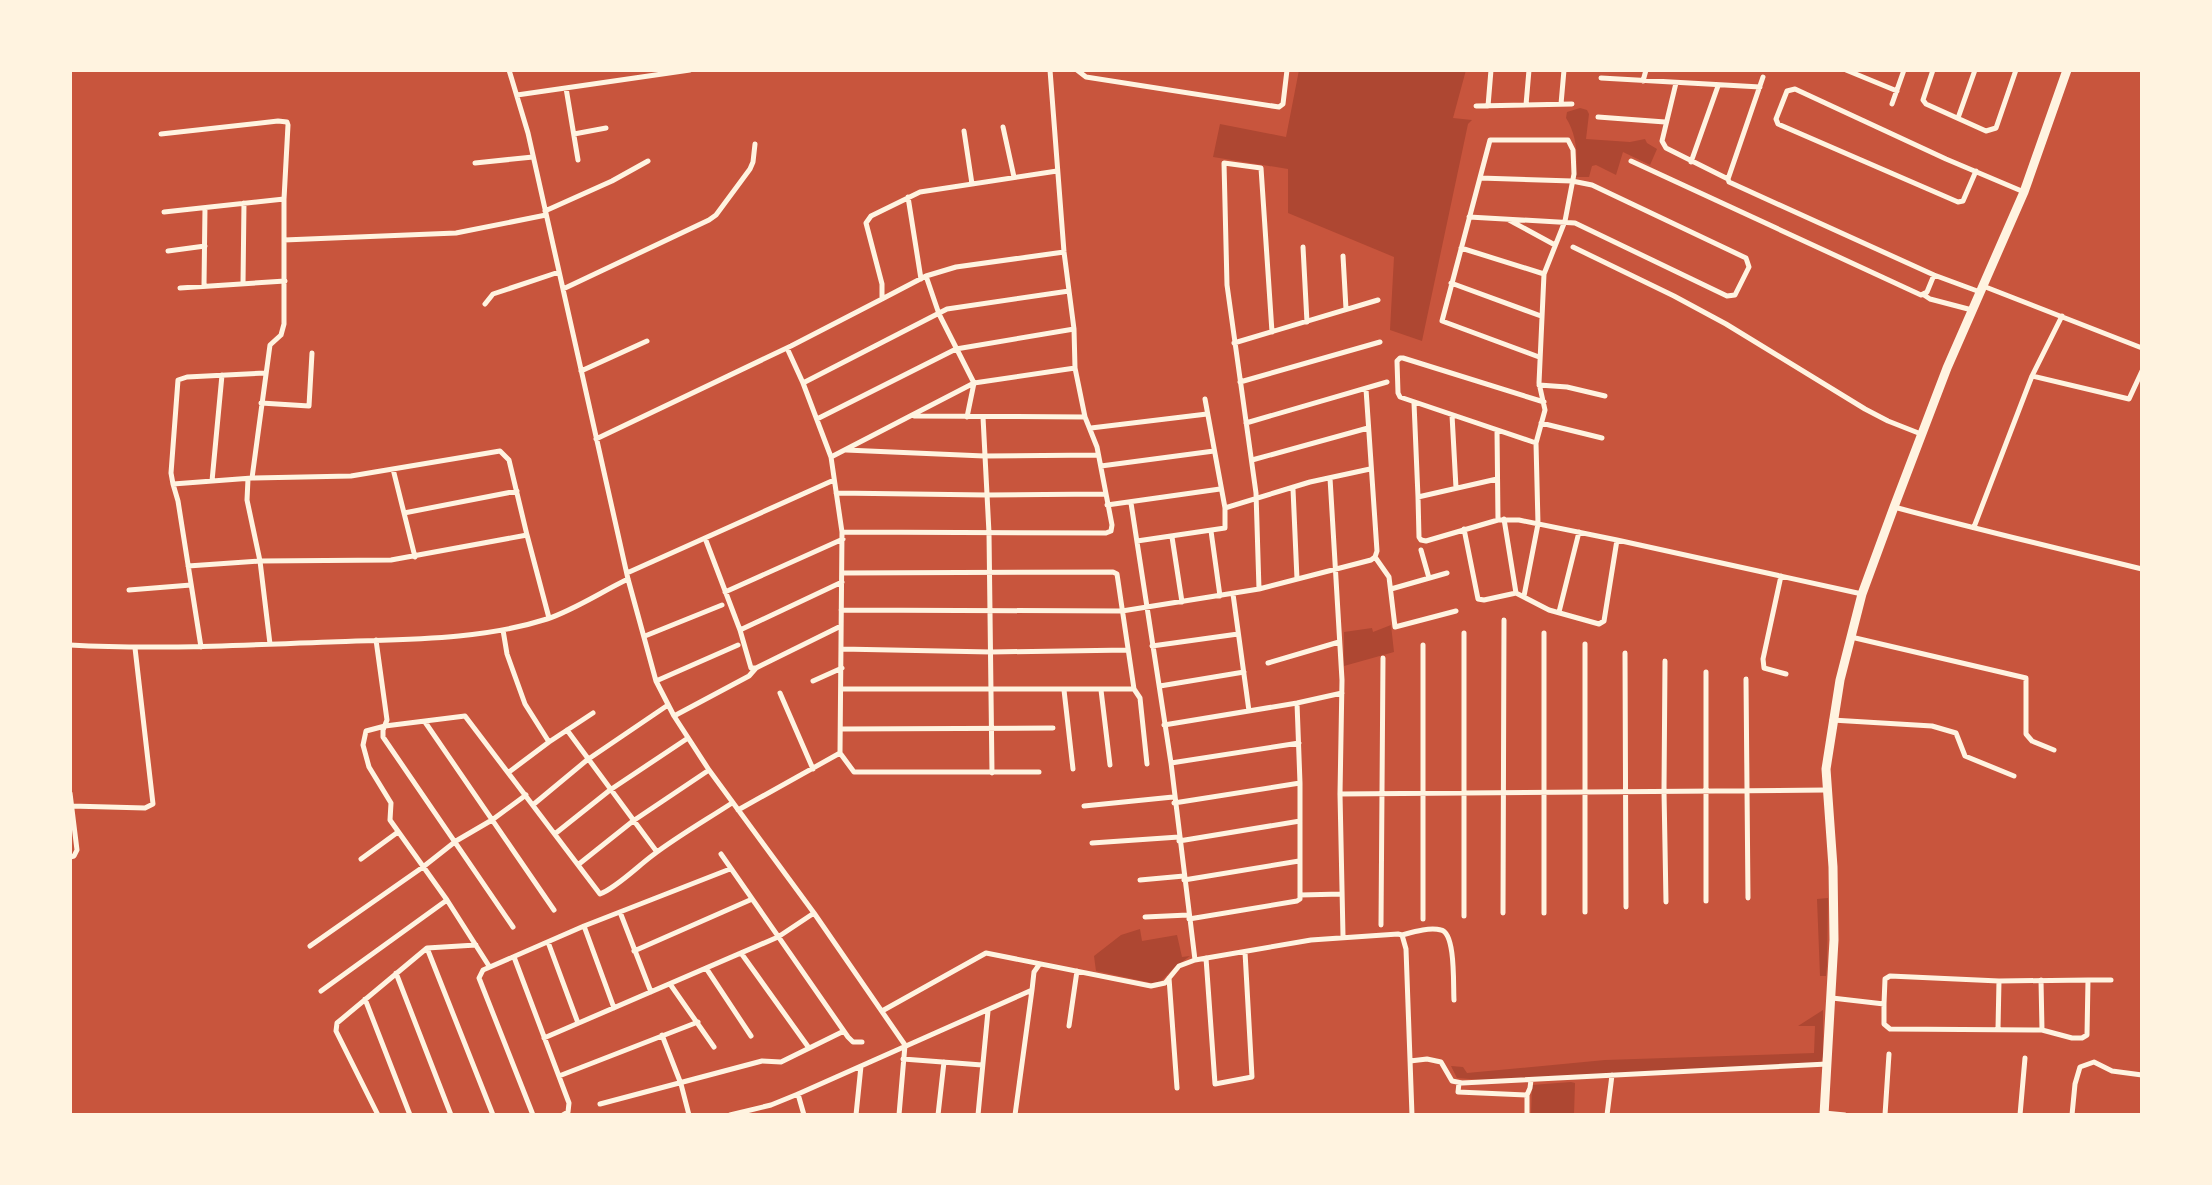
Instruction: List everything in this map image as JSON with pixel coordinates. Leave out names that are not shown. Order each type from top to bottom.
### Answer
[{"type":"main road","points":[[1824,1114],[1832,998],[1833,867],[1826,769],[1832,720],[1851,637],[1862,594],[1921,434],[2024,192],[2067,70]]},
{"type":"street","points":[[509,70],[533,157],[628,576],[656,681],[674,716],[709,770],[814,913],[905,1045],[899,1115]]},
{"type":"street","points":[[517,95],[690,70]]},
{"type":"street","points":[[842,531],[1111,531],[1101,466],[1091,428],[1085,417],[1075,368],[1074,328],[1064,251],[1049,70]]},
{"type":"street","points":[[1077,70],[1086,77],[1279,107],[1283,104],[1287,70]]},
{"type":"street","points":[[1488,106],[1491,70]]},
{"type":"street","points":[[1526,105],[1529,70]]},
{"type":"street","points":[[1561,104],[1564,70]]},
{"type":"street","points":[[1643,81],[1646,70]]},
{"type":"street","points":[[1846,70],[1896,91]]},
{"type":"street","points":[[1892,104],[1903,70]]},
{"type":"street","points":[[1933,70],[1923,100],[1926,104],[1986,131],[1996,128],[2016,70]]},
{"type":"street","points":[[1958,118],[1975,70]]},
{"type":"street","points":[[1728,180],[1763,77]]},
{"type":"street","points":[[1601,78],[1760,87]]},
{"type":"street","points":[[1676,83],[1665,122],[1663,146],[1691,162],[1729,182],[1934,275],[2062,316],[2142,348]]},
{"type":"street","points":[[1691,162],[1718,86]]},
{"type":"street","points":[[566,88],[578,160]]},
{"type":"street","points":[[1976,172],[1964,201],[1958,202],[1778,124],[1776,119],[1787,91],[1795,89],[2024,192]]},
{"type":"street","points":[[1476,106],[1572,104]]},
{"type":"street","points":[[1598,117],[1665,122]]},
{"type":"street","points":[[160,134],[287,122],[289,134],[285,199],[284,324],[281,335],[270,345],[247,499],[260,561],[270,644]]},
{"type":"street","points":[[1003,127],[1014,177]]},
{"type":"street","points":[[574,134],[606,128]]},
{"type":"street","points":[[964,131],[972,184]]},
{"type":"street","points":[[1524,596],[1538,524],[1536,443],[1545,410],[1539,385],[1544,274],[1565,221],[1572,181],[1573,150],[1568,140],[1490,140],[1443,322],[1539,357]]},
{"type":"street","points":[[563,289],[716,215],[750,169],[755,144]]},
{"type":"street","points":[[475,163],[533,157]]},
{"type":"street","points":[[1630,160],[1930,299],[1972,310]]},
{"type":"street","points":[[284,240],[456,233],[546,213],[648,161]]},
{"type":"street","points":[[1259,589],[1252,460],[1227,285],[1224,163],[1261,168],[1272,332]]},
{"type":"street","points":[[882,299],[867,220],[920,192],[1057,171]]},
{"type":"street","points":[[1469,216],[1565,221],[1727,296],[1735,295],[1749,267],[1746,258],[1592,185],[1572,181],[1480,178]]},
{"type":"street","points":[[908,197],[924,278],[974,383],[967,416]]},
{"type":"street","points":[[164,212],[285,199]]},
{"type":"street","points":[[243,284],[244,203]]},
{"type":"street","points":[[204,286],[205,208]]},
{"type":"street","points":[[1507,219],[1555,245]]},
{"type":"street","points":[[168,251],[205,246]]},
{"type":"street","points":[[1303,247],[1307,322]]},
{"type":"street","points":[[1573,247],[1674,296],[1865,409],[1921,434]]},
{"type":"street","points":[[1461,248],[1544,274]]},
{"type":"street","points":[[596,439],[787,348],[924,278],[957,267],[1064,251]]},
{"type":"street","points":[[1343,256],[1346,309]]},
{"type":"street","points":[[485,304],[493,294],[559,272]]},
{"type":"street","points":[[1924,295],[1934,275]]},
{"type":"street","points":[[180,288],[285,281]]},
{"type":"street","points":[[1451,283],[1542,316]]},
{"type":"street","points":[[803,383],[939,314],[961,306],[1069,291]]},
{"type":"street","points":[[1234,343],[1378,300]]},
{"type":"street","points":[[1974,527],[2032,376],[2062,316]]},
{"type":"street","points":[[817,419],[956,349],[1074,328]]},
{"type":"street","points":[[581,371],[647,341]]},
{"type":"street","points":[[1240,383],[1380,342]]},
{"type":"street","points":[[787,348],[831,457],[842,531],[841,754],[854,772],[1040,772]]},
{"type":"street","points":[[261,403],[309,406],[312,353]]},
{"type":"street","points":[[1536,443],[1401,397],[1398,393],[1397,361],[1400,358],[1544,402]]},
{"type":"street","points":[[831,457],[974,383],[1075,368]]},
{"type":"street","points":[[2032,376],[2129,399],[2142,371]]},
{"type":"street","points":[[201,647],[178,500],[171,474],[178,380],[187,377],[265,373]]},
{"type":"street","points":[[212,481],[222,375]]},
{"type":"street","points":[[1246,423],[1387,382]]},
{"type":"street","points":[[1539,385],[1567,387],[1605,396]]},
{"type":"street","points":[[1366,389],[1377,551],[1375,557]]},
{"type":"street","points":[[1137,541],[1225,528],[1225,508],[1205,400]]},
{"type":"street","points":[[1414,403],[1421,540],[1426,541],[1501,519],[1519,520],[1862,594]]},
{"type":"street","points":[[1091,428],[1208,414]]},
{"type":"street","points":[[1452,415],[1456,488]]},
{"type":"street","points":[[913,416],[1085,417]]},
{"type":"street","points":[[984,417],[991,611],[992,773]]},
{"type":"street","points":[[1541,424],[1602,438]]},
{"type":"street","points":[[1252,460],[1368,428]]},
{"type":"street","points":[[1497,430],[1497,479],[1501,519],[1516,593]]},
{"type":"street","points":[[845,450],[984,456],[1098,455]]},
{"type":"street","points":[[173,484],[351,476],[500,451],[509,460],[549,618]]},
{"type":"street","points":[[1101,466],[1214,451]]},
{"type":"street","points":[[1225,508],[1370,468]]},
{"type":"street","points":[[393,469],[415,556]]},
{"type":"street","points":[[1330,478],[1342,693],[1340,794],[1343,936]]},
{"type":"street","points":[[1418,497],[1497,479]]},
{"type":"street","points":[[70,645],[201,647],[376,640],[503,630],[549,618],[705,538],[834,480]]},
{"type":"street","points":[[1107,505],[1220,489]]},
{"type":"street","points":[[1293,489],[1297,579]]},
{"type":"street","points":[[404,513],[517,491]]},
{"type":"street","points":[[836,492],[1104,494]]},
{"type":"street","points":[[1131,503],[1171,763],[1195,960]]},
{"type":"street","points":[[1894,507],[2142,569]]},
{"type":"street","points":[[1464,529],[1478,599],[1516,593],[1544,608],[1602,623],[1617,540]]},
{"type":"street","points":[[1210,531],[1220,596]]},
{"type":"street","points":[[1559,612],[1579,532]]},
{"type":"street","points":[[188,566],[260,561],[364,561],[415,556],[527,534]]},
{"type":"street","points":[[1172,537],[1182,602]]},
{"type":"street","points":[[705,538],[754,668]]},
{"type":"street","points":[[725,592],[843,539]]},
{"type":"street","points":[[1421,550],[1429,578]]},
{"type":"street","points":[[841,610],[1147,609],[1259,589],[1375,557]]},
{"type":"street","points":[[1375,557],[1389,577],[1395,627],[1456,611]]},
{"type":"street","points":[[843,573],[1113,572],[1119,577],[1134,689],[1140,698],[1147,764]]},
{"type":"street","points":[[1391,589],[1447,573]]},
{"type":"street","points":[[1781,576],[1763,659],[1764,668],[1786,674]]},
{"type":"street","points":[[740,630],[842,582]]},
{"type":"street","points":[[129,590],[191,585]]},
{"type":"street","points":[[1233,594],[1249,711]]},
{"type":"street","points":[[645,636],[722,605]]},
{"type":"street","points":[[1503,914],[1504,620]]},
{"type":"street","points":[[674,716],[742,680],[754,668],[841,626]]},
{"type":"street","points":[[503,630],[507,654],[525,704],[549,742]]},
{"type":"street","points":[[1464,633],[1465,916]]},
{"type":"street","points":[[1152,646],[1238,634]]},
{"type":"street","points":[[1544,634],[1544,913]]},
{"type":"street","points":[[1851,637],[2026,678],[2026,734],[2032,741],[2054,750]]},
{"type":"street","points":[[376,640],[387,720],[383,737],[513,927]]},
{"type":"street","points":[[1268,663],[1339,642]]},
{"type":"street","points":[[656,681],[738,645]]},
{"type":"street","points":[[1423,645],[1423,919]]},
{"type":"street","points":[[1585,645],[1585,912]]},
{"type":"street","points":[[71,806],[145,808],[153,804],[135,648]]},
{"type":"street","points":[[841,649],[991,652],[1128,650]]},
{"type":"street","points":[[1625,653],[1626,907]]},
{"type":"street","points":[[1381,925],[1383,659]]},
{"type":"street","points":[[1665,661],[1666,902]]},
{"type":"street","points":[[813,681],[842,668]]},
{"type":"street","points":[[1160,686],[1244,672]]},
{"type":"street","points":[[1706,672],[1706,901]]},
{"type":"street","points":[[1746,679],[1748,898]]},
{"type":"street","points":[[842,689],[1134,689]]},
{"type":"street","points":[[1064,690],[1073,769]]},
{"type":"street","points":[[1101,690],[1110,765]]},
{"type":"street","points":[[780,693],[813,769]]},
{"type":"street","points":[[1164,725],[1342,693]]},
{"type":"street","points":[[1297,703],[1300,783],[1299,898]]},
{"type":"street","points":[[534,803],[587,760],[668,705]]},
{"type":"street","points":[[509,772],[593,713]]},
{"type":"street","points":[[489,966],[389,817],[391,803],[373,776],[363,746],[366,731],[384,726],[465,716],[534,803],[598,894],[611,890],[618,881],[657,852],[732,803]]},
{"type":"street","points":[[1832,720],[1946,729],[1956,733],[1965,756],[2014,776]]},
{"type":"street","points":[[425,722],[554,910]]},
{"type":"street","points":[[842,729],[1053,728]]},
{"type":"street","points":[[566,730],[657,852]]},
{"type":"street","points":[[556,833],[610,790],[688,738]]},
{"type":"street","points":[[1171,763],[1299,743]]},
{"type":"street","points":[[738,810],[841,754]]},
{"type":"street","points":[[579,864],[633,821],[709,770]]},
{"type":"street","points":[[1084,806],[1174,800],[1300,783]]},
{"type":"street","points":[[1340,794],[1826,790]]},
{"type":"street","points":[[70,793],[77,850],[74,856],[70,857]]},
{"type":"street","points":[[310,946],[456,841],[492,820],[526,795]]},
{"type":"street","points":[[1092,843],[1179,839],[1300,821]]},
{"type":"street","points":[[361,859],[398,832]]},
{"type":"street","points":[[720,855],[844,1031],[853,1042],[862,1042]]},
{"type":"street","points":[[1140,880],[1184,878],[1299,861]]},
{"type":"street","points":[[533,1115],[479,978],[482,970],[584,926],[730,869]]},
{"type":"street","points":[[1145,917],[1189,917],[1299,898],[1342,894]]},
{"type":"street","points":[[321,991],[447,900]]},
{"type":"street","points":[[634,951],[750,900]]},
{"type":"street","points":[[620,912],[651,992]]},
{"type":"street","points":[[544,1038],[778,937],[814,913]]},
{"type":"street","points":[[584,926],[614,1008]]},
{"type":"street","points":[[882,1011],[986,953],[1151,986],[1160,985],[1179,966],[1195,960],[1343,936],[1394,933],[1402,935],[1415,931],[1441,930],[1451,942],[1454,1000]]},
{"type":"street","points":[[1402,935],[1406,949],[1412,1115]]},
{"type":"street","points":[[548,942],[578,1023]]},
{"type":"street","points":[[378,1115],[335,1026],[427,948],[476,945]]},
{"type":"street","points":[[427,948],[493,1115]]},
{"type":"street","points":[[1206,958],[1215,1084],[1252,1077],[1245,952]]},
{"type":"street","points":[[741,953],[809,1048]]},
{"type":"street","points":[[514,957],[570,1108],[563,1115]]},
{"type":"street","points":[[1015,1115],[1034,972],[1039,965]]},
{"type":"street","points":[[706,968],[751,1036]]},
{"type":"street","points":[[1069,1026],[1077,971]]},
{"type":"street","points":[[396,973],[451,1115]]},
{"type":"street","points":[[2088,981],[2086,1037],[2066,1038],[2042,1030],[1890,1028],[1884,1024],[1887,976],[1999,981],[2111,980]]},
{"type":"street","points":[[1169,978],[1177,1088]]},
{"type":"street","points":[[2041,980],[2042,1030]]},
{"type":"street","points":[[1998,1029],[1999,981]]},
{"type":"street","points":[[670,984],[714,1047]]},
{"type":"street","points":[[730,1115],[753,1112],[798,1094],[1032,990]]},
{"type":"street","points":[[1832,998],[1884,1004]]},
{"type":"street","points":[[365,999],[410,1115]]},
{"type":"street","points":[[978,1115],[988,1011]]},
{"type":"street","points":[[559,1076],[698,1022]]},
{"type":"street","points":[[600,1104],[762,1061],[781,1062],[844,1031]]},
{"type":"street","points":[[662,1035],[681,1084],[689,1115]]},
{"type":"street","points":[[1885,1115],[1889,1054]]},
{"type":"street","points":[[2020,1115],[2025,1058]]},
{"type":"street","points":[[903,1059],[982,1065]]},
{"type":"street","points":[[1410,1060],[1441,1062],[1449,1078],[1459,1083],[1827,1064]]},
{"type":"street","points":[[939,1115],[944,1062]]},
{"type":"street","points":[[2073,1115],[2075,1084],[2080,1067],[2094,1062],[2112,1071],[2142,1075]]},
{"type":"street","points":[[856,1115],[861,1066]]},
{"type":"street","points":[[1607,1115],[1612,1075]]},
{"type":"street","points":[[1527,1115],[1527,1095],[1531,1080]]},
{"type":"street","points":[[1459,1083],[1458,1092],[1527,1095]]},
{"type":"street","points":[[798,1094],[804,1115]]},
{"type":"street","points":[[1824,1114],[1845,1115]]},
{"type":"shaded area","points":[[1299,70],[1466,70],[1453,118],[1472,120],[1468,124],[1422,341],[1390,330],[1394,257],[1288,213],[1288,169],[1213,157],[1220,124],[1286,137]]},
{"type":"shaded area","points":[[1580,108],[1587,110],[1589,114],[1586,139],[1630,142],[1645,139],[1657,149],[1650,165],[1623,152],[1616,175],[1596,165],[1592,166],[1589,177],[1576,177],[1576,146],[1566,118],[1567,112]]},
{"type":"shaded area","points":[[1391,625],[1394,652],[1344,666],[1344,632],[1372,628],[1373,632]]},
{"type":"shaded area","points":[[1828,898],[1826,976],[1820,976],[1817,899]]},
{"type":"shaded area","points":[[1140,929],[1142,941],[1177,935],[1182,957],[1190,956],[1160,982],[1152,983],[1096,971],[1094,956],[1121,935]]},
{"type":"shaded area","points":[[1823,1010],[1823,1057],[1821,1062],[1817,1063],[1482,1080],[1457,1078],[1451,1066],[1463,1067],[1467,1073],[1605,1060],[1814,1053],[1815,1026],[1798,1026]]},
{"type":"shaded area","points":[[1575,1083],[1574,1115],[1531,1115],[1532,1085]]}]
